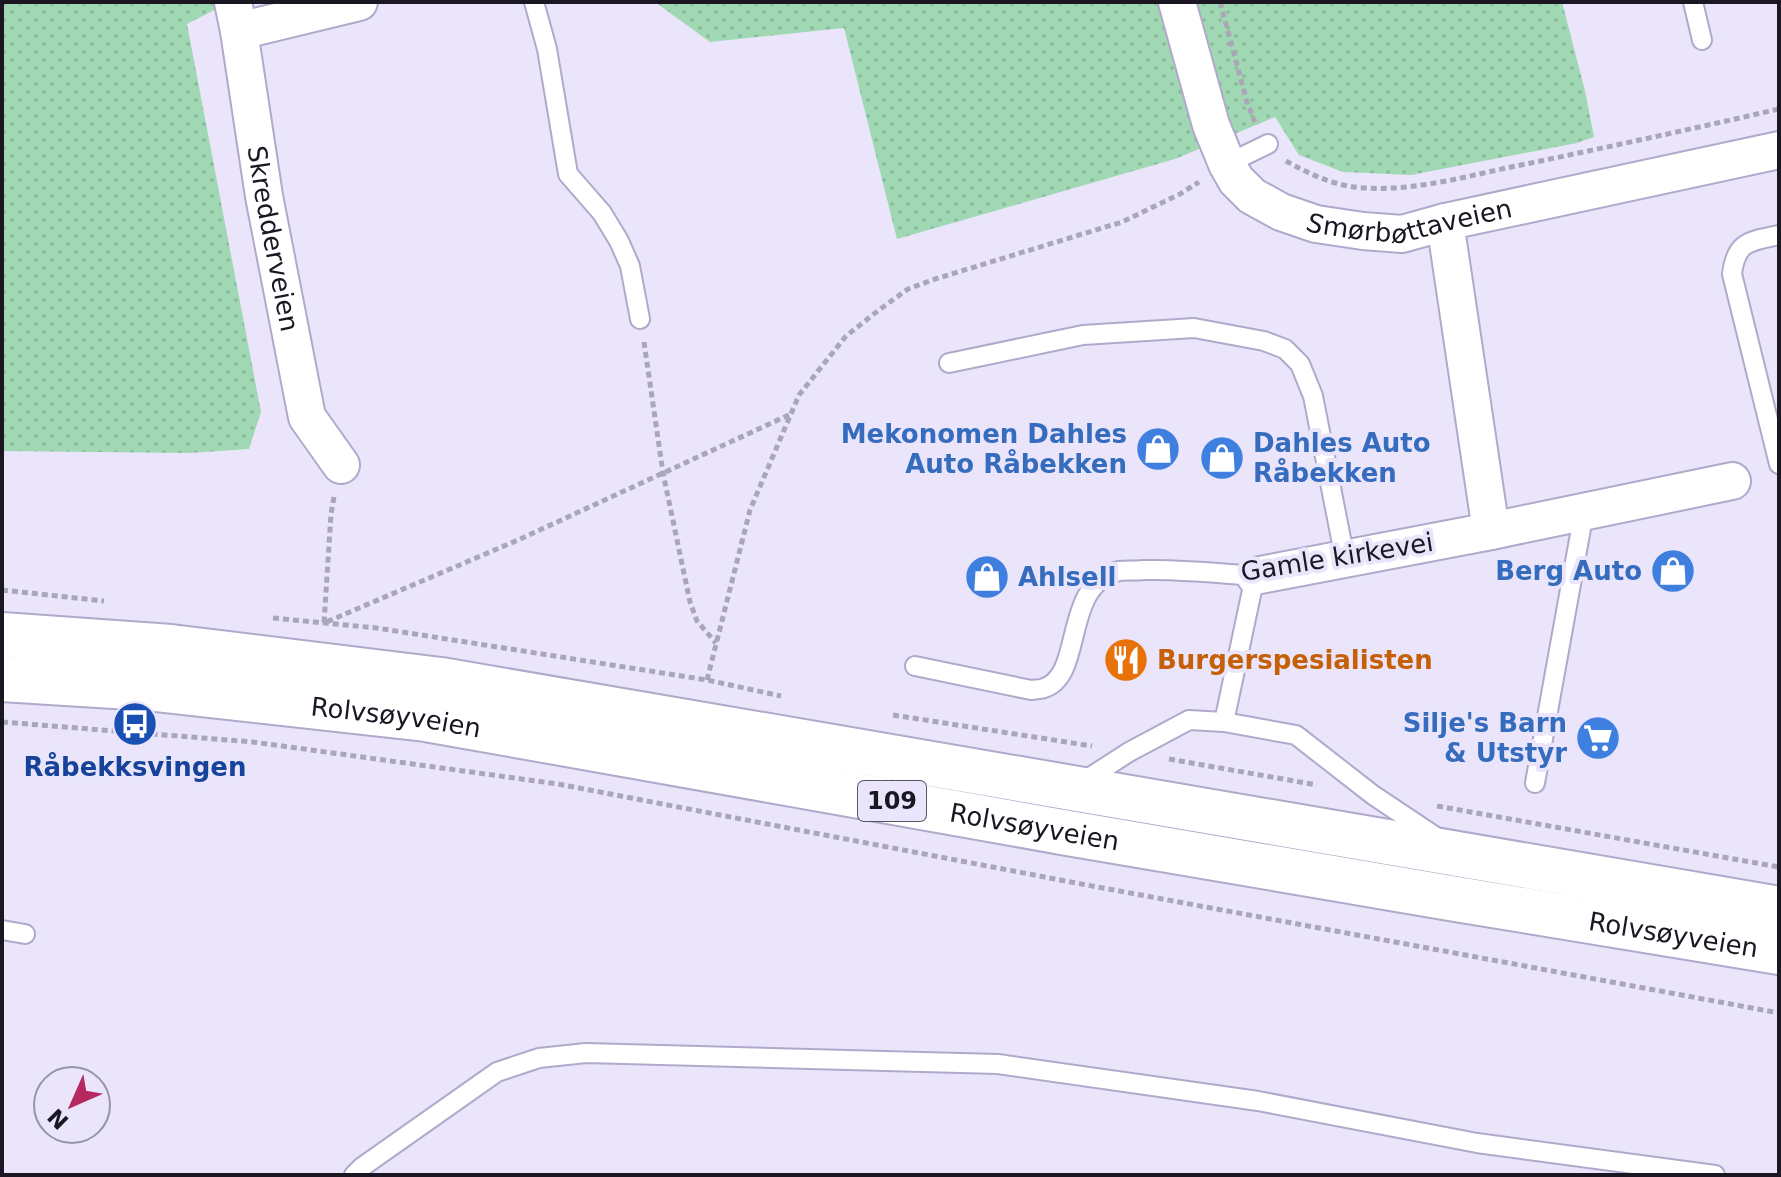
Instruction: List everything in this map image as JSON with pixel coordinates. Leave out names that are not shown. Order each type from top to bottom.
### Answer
[{"type":"main road","name":"Rolvsøyveien","points":[[2,635],[171,647],[441,680],[1779,909]]},
{"type":"main road","name":"Rolvsøyveien","points":[[2,679],[146,688],[426,719],[1270,867],[1779,952]]},
{"type":"street","points":[[236,17],[359,2]]},
{"type":"street","name":"Smørbøttaveien","points":[[1177,2],[1211,125],[1236,180],[1252,196],[1281,212],[1316,224],[1402,234],[1779,150]]},
{"type":"street","name":"Skredderveien","points":[[236,17],[264,196],[307,417],[341,465]]},
{"type":"street","points":[[1445,222],[1491,531]]},
{"type":"street","name":"Gamle kirkevei","points":[[1255,576],[1732,481]]},
{"type":"lane","points":[[534,2],[547,49],[568,174],[602,213],[619,241],[630,266],[640,319]]},
{"type":"lane","points":[[1693,2],[1702,40]]},
{"type":"lane","points":[[1227,164],[1268,144]]},
{"type":"lane","points":[[1779,235],[1751,241],[1739,248],[1732,274],[1779,464]]},
{"type":"lane","points":[[949,363],[1083,335],[1194,328],[1264,341],[1285,349],[1300,364],[1313,396],[1345,559]]},
{"type":"lane","points":[[1535,783],[1584,512]]},
{"type":"lane","name":"Gamle kirkevei","points":[[915,666],[1031,690],[1045,688],[1057,680],[1064,669],[1080,610],[1095,584],[1106,578],[1118,572],[1158,570],[1255,576]]},
{"type":"lane","points":[[1224,722],[1255,576]]},
{"type":"lane","points":[[1074,788],[1129,752],[1189,720],[1224,722],[1296,735],[1373,795],[1465,856]]},
{"type":"lane","points":[[2,930],[25,934]]},
{"type":"lane","points":[[354,1175],[497,1072],[539,1058],[586,1053],[998,1064],[1258,1101],[1477,1143],[1715,1175]]},
{"type":"path","points":[[1220,2],[1247,102],[1268,144],[1286,161],[1331,182],[1364,188],[1397,188],[1432,183],[1779,109]]},
{"type":"path","points":[[707,680],[750,510],[799,395],[846,336],[908,289],[1122,222],[1180,194],[1227,164]]},
{"type":"path","points":[[640,319],[663,473],[690,602],[697,621],[717,644]]},
{"type":"path","points":[[341,465],[331,514],[324,623],[518,540],[791,414]]},
{"type":"path","points":[[2,722],[253,742],[558,784],[1779,1013]]},
{"type":"green space","points":[[2,2],[230,2],[187,24],[261,412],[249,449],[190,453],[2,451]]},
{"type":"green space","points":[[655,2],[1562,2],[1594,137],[1577,143],[1411,175],[1343,172],[1299,155],[1275,117],[1175,159],[897,239],[844,28],[710,42]]},
{"type":"place","name":"Mekonomen Dahles Auto Råbekken","points":[[1158,449]]},
{"type":"place","name":"Dahles Auto Råbekken","points":[[1222,458]]},
{"type":"place","name":"Berg Auto","points":[[1673,571]]},
{"type":"place","name":"Ahlsell","points":[[987,577]]},
{"type":"place","name":"Burgerspesialisten","points":[[1126,660]]},
{"type":"place","name":"Råbekksvingen","points":[[135,724]]},
{"type":"place","name":"Silje's Barn & Utstyr","points":[[1598,738]]}]
